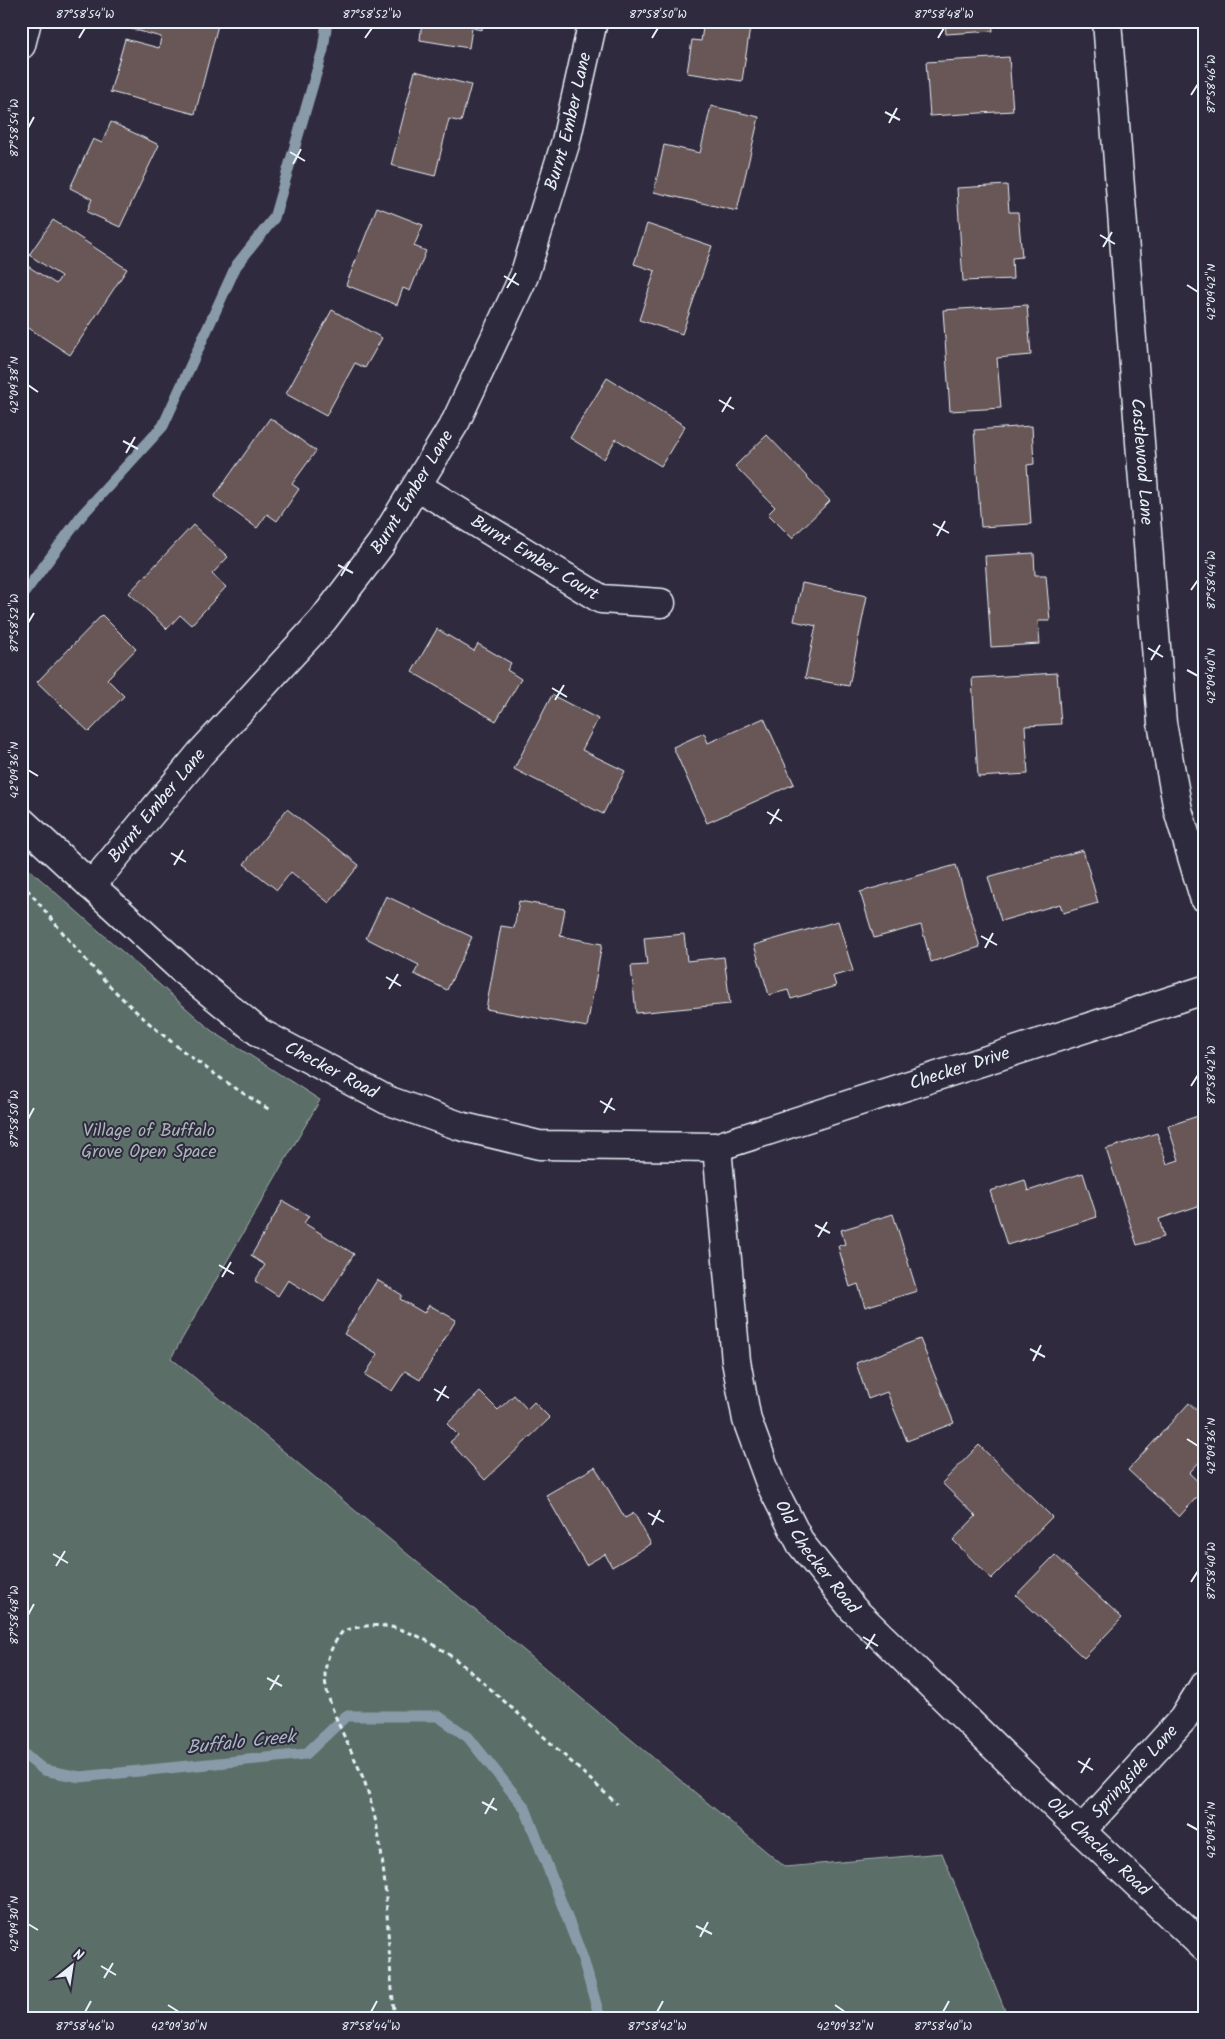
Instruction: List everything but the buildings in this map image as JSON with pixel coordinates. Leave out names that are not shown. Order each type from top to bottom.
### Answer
[{"type":"street","points":[[21,45],[27,21]]},
{"type":"street","name":"Burnt Ember Lane","points":[[91,886],[200,754],[324,620],[381,544],[456,421],[524,276],[566,141],[593,21]]},
{"type":"street","name":"Castlewood Lane","points":[[1107,21],[1162,723],[1178,810],[1204,898]]},
{"type":"street","name":"Burnt Ember Court","points":[[417,486],[601,598],[661,603]]},
{"type":"street","name":"Checker Road","points":[[21,821],[186,974],[260,1033],[387,1100],[460,1126],[539,1145],[717,1147]]},
{"type":"street","name":"Checker Drive","points":[[717,1147],[1204,990]]},
{"type":"street","name":"Old Checker Road","points":[[717,1147],[727,1281],[736,1361],[747,1420],[770,1483],[801,1544],[853,1609],[1081,1831],[1204,1947]]},
{"type":"street","name":"Springside Lane","points":[[1081,1831],[1183,1719],[1204,1685]]},
{"type":"path","points":[[21,882],[108,983],[160,1033],[212,1074],[270,1110]]},
{"type":"path","points":[[395,2018],[390,1975],[388,1901],[381,1851],[367,1789],[333,1709],[325,1676],[333,1643],[343,1631],[371,1625],[391,1627],[414,1635],[436,1646],[471,1672],[617,1804]]},
{"type":"green space","name":"Village of Buffalo Grove Open Space","points":[[21,862],[212,1031],[320,1100],[171,1358],[785,1867],[942,1853],[1008,2018],[21,2018]]},
{"type":"waterway","points":[[21,597],[82,515],[163,426],[236,266],[274,218],[323,50],[327,21]]},
{"type":"waterway","name":"Buffalo Creek","points":[[21,1752],[44,1770],[80,1777],[306,1754],[346,1716],[438,1716],[468,1737],[525,1808],[583,1959],[600,2018]]}]
